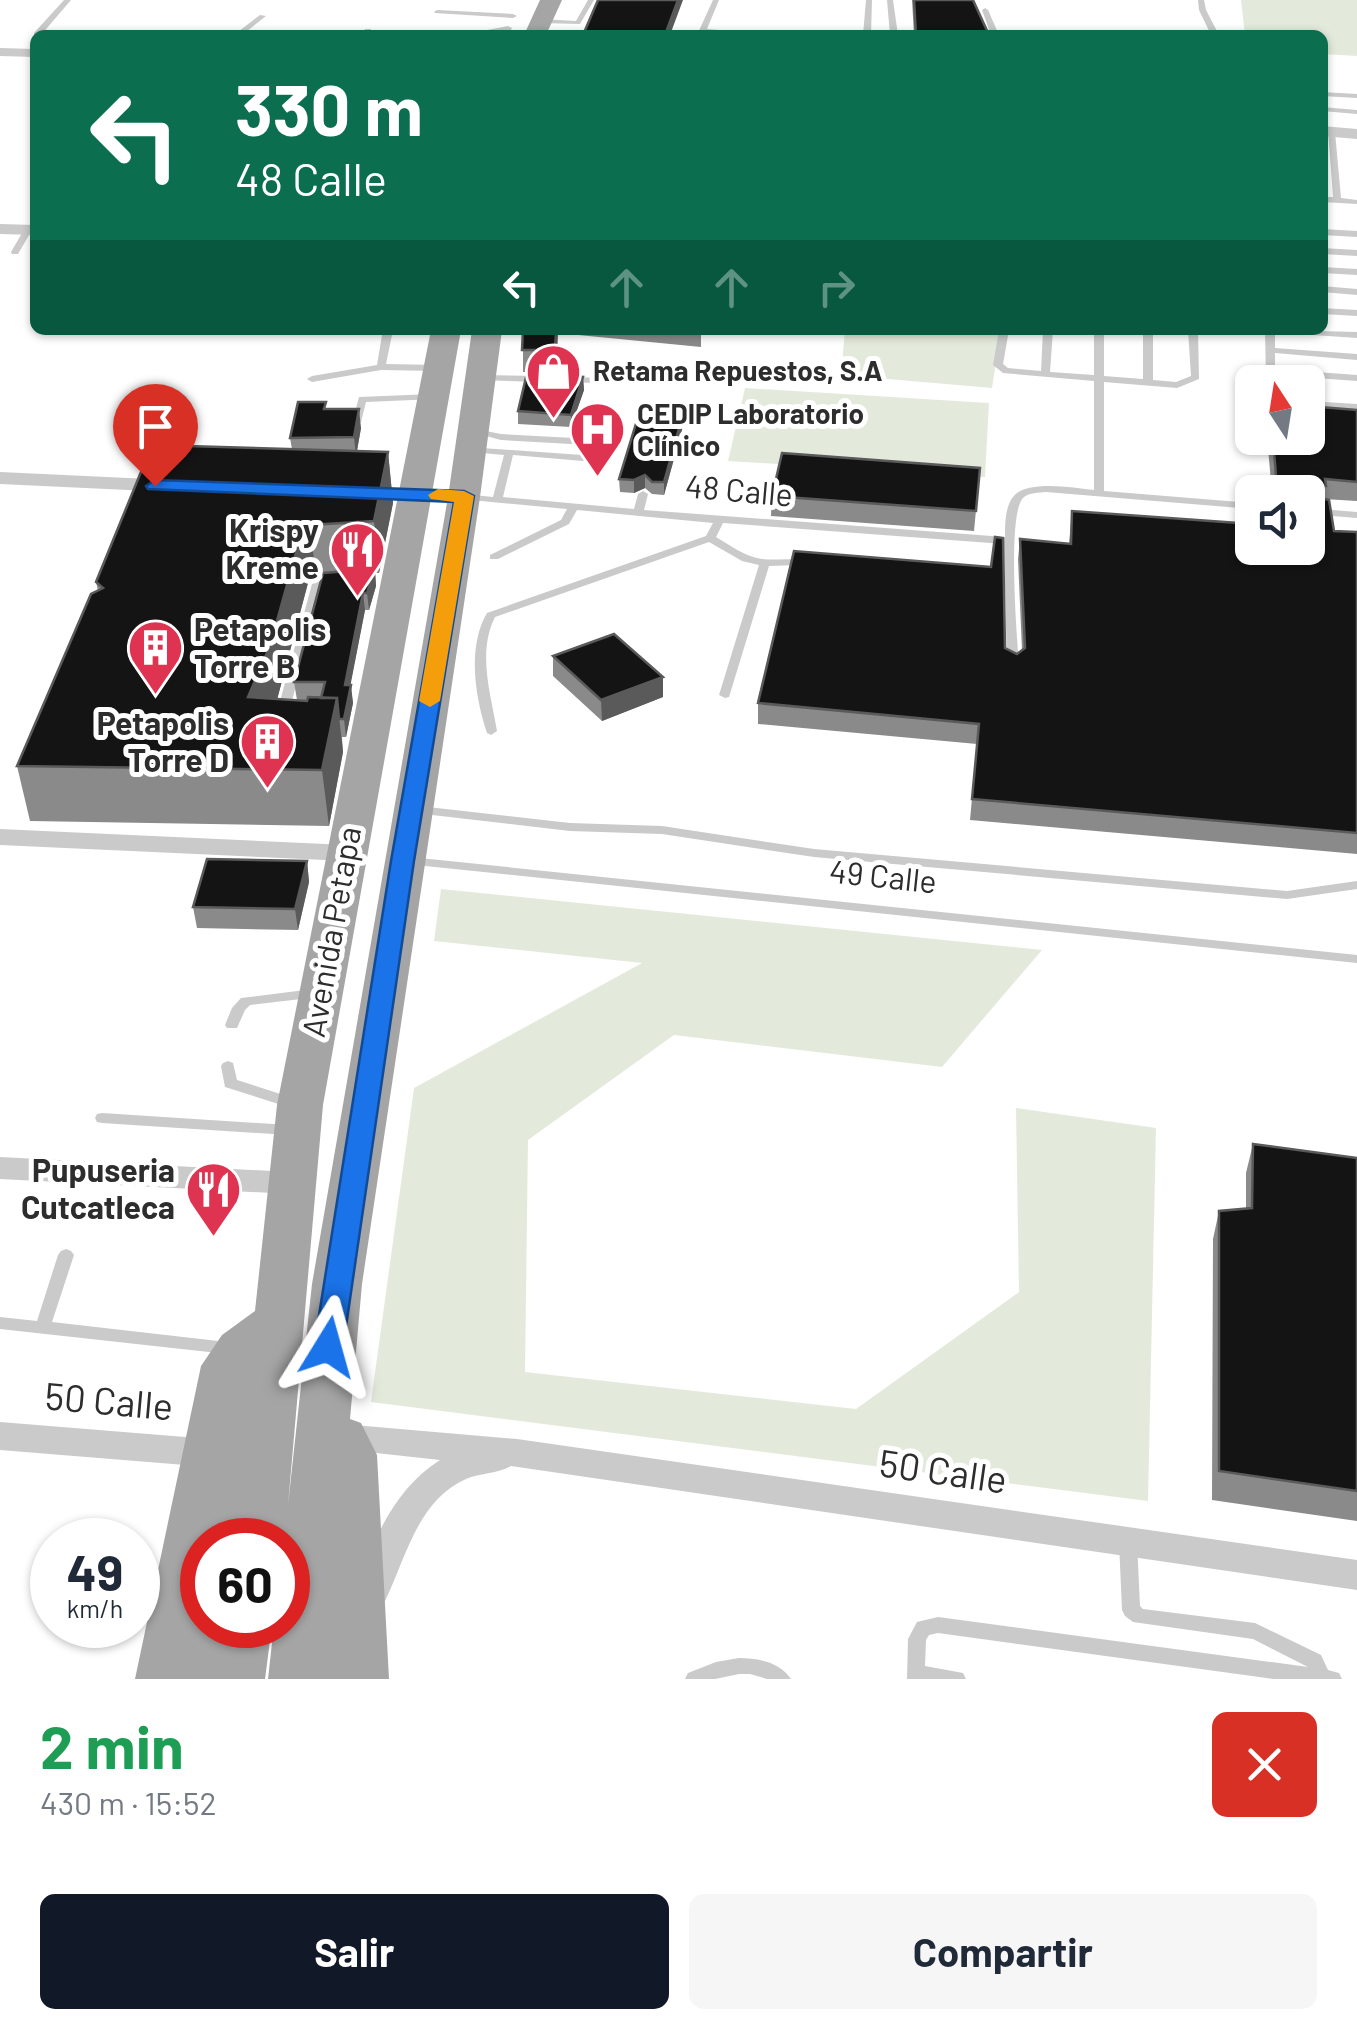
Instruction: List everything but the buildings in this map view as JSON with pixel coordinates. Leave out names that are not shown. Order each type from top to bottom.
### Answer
[{"type":"main road","name":"Avenida Petapa","points":[[297,1679],[324,1379],[402,861],[481,498],[471,440],[487,335]]},
{"type":"main road","name":"Avenida Petapa","points":[[257,1518],[258,1336],[291,1183],[320,994],[347,853],[356,744],[373,682],[406,494],[439,365]]},
{"type":"main road","points":[[406,494],[481,498]]},
{"type":"main road","points":[[164,1679],[227,1366],[258,1336]]},
{"type":"main road","points":[[225,1518],[258,1336]]},
{"type":"main road","points":[[324,1379],[338,1399],[342,1438],[328,1679]]},
{"type":"main road","points":[[342,1438],[350,1455],[360,1655]]},
{"type":"main road","points":[[198,1679],[203,1648]]},
{"type":"main road","points":[[236,1679],[241,1648]]},
{"type":"street","points":[[0,52],[28,53]]},
{"type":"street","points":[[1328,131],[1357,134]]},
{"type":"street","points":[[0,229],[30,230]]},
{"type":"street","points":[[0,478],[152,492],[192,487]]},
{"type":"street","points":[[0,837],[347,853]]},
{"type":"street","points":[[0,1168],[291,1183]]},
{"type":"street","name":"50 Calle","points":[[0,1436],[210,1453]]},
{"type":"street","name":"50 Calle","points":[[342,1438],[517,1453],[1357,1575]]},
{"type":"street","name":"50 Calle","points":[[360,1655],[381,1562],[422,1492],[453,1470],[517,1453]]},
{"type":"lane","points":[[41,30],[68,0]]},
{"type":"lane","points":[[574,30],[591,0]]},
{"type":"lane","points":[[703,30],[716,0]]},
{"type":"lane","points":[[867,30],[869,0]]},
{"type":"lane","points":[[890,0],[893,30]]},
{"type":"lane","points":[[1201,0],[1201,9],[1214,30]]},
{"type":"lane","points":[[985,10],[994,30]]},
{"type":"lane","points":[[436,12],[512,20]]},
{"type":"lane","points":[[244,30],[262,16]]},
{"type":"lane","points":[[542,19],[578,23]]},
{"type":"lane","points":[[481,30],[512,20]]},
{"type":"lane","points":[[1328,94],[1357,96]]},
{"type":"lane","points":[[1328,110],[1357,112]]},
{"type":"lane","points":[[1328,138],[1337,200]]},
{"type":"lane","points":[[1328,199],[1357,202]]},
{"type":"lane","points":[[1328,232],[1357,234]]},
{"type":"lane","points":[[15,252],[30,233]]},
{"type":"lane","points":[[1328,251],[1357,253]]},
{"type":"lane","points":[[1328,270],[1357,272]]},
{"type":"lane","points":[[1328,290],[1357,292]]},
{"type":"lane","points":[[1328,311],[1357,313]]},
{"type":"lane","points":[[1328,334],[1357,336]]},
{"type":"lane","points":[[381,368],[387,335]]},
{"type":"lane","points":[[1003,335],[1001,368],[1097,380],[1185,384],[1196,378],[1193,335]]},
{"type":"lane","points":[[1046,375],[1048,335]]},
{"type":"lane","points":[[1099,335],[1099,494]]},
{"type":"lane","points":[[1148,335],[1148,383]]},
{"type":"lane","points":[[1270,335],[1271,365]]},
{"type":"lane","points":[[1270,350],[1357,356]]},
{"type":"lane","points":[[312,380],[381,368],[439,365]]},
{"type":"lane","points":[[358,420],[362,399],[439,365]]},
{"type":"lane","points":[[481,378],[656,382]]},
{"type":"lane","points":[[1325,378],[1357,378]]},
{"type":"lane","points":[[1325,405],[1357,407]]},
{"type":"lane","points":[[501,437],[596,444],[595,453],[583,458],[509,453],[471,440],[501,437]]},
{"type":"lane","points":[[481,498],[509,453]]},
{"type":"lane","points":[[1013,668],[1010,541],[1017,497],[1028,490],[1235,505]]},
{"type":"lane","points":[[638,513],[643,494]]},
{"type":"lane","name":"48 Calle","points":[[481,498],[1010,541]]},
{"type":"lane","points":[[494,557],[565,522],[574,506]]},
{"type":"lane","points":[[1325,512],[1357,515]]},
{"type":"lane","points":[[491,731],[481,673],[485,623],[492,615],[710,538],[718,520]]},
{"type":"lane","points":[[710,538],[746,559],[799,562]]},
{"type":"lane","points":[[724,695],[765,563]]},
{"type":"lane","points":[[280,728],[317,584],[352,579]]},
{"type":"lane","points":[[411,809],[570,827],[662,830],[814,853],[1287,895],[1357,884]]},
{"type":"lane","name":"49 Calle","points":[[402,861],[1357,959]]},
{"type":"lane","points":[[232,1025],[246,1001],[320,994]]},
{"type":"lane","points":[[228,1066],[230,1084],[299,1118]]},
{"type":"lane","points":[[102,1118],[299,1118]]},
{"type":"lane","points":[[42,1328],[66,1255]]},
{"type":"lane","points":[[0,1324],[258,1336]]},
{"type":"lane","points":[[1128,1542],[1130,1610],[1139,1616],[1255,1631],[1315,1661],[1322,1678]]},
{"type":"lane","points":[[956,1679],[916,1676],[917,1640],[924,1628],[938,1625],[1332,1679]]},
{"type":"lane","points":[[694,1679],[723,1666],[740,1664],[760,1667],[782,1679]]},
{"type":"green space","points":[[1241,0],[1357,0],[1357,56],[1328,54],[1328,30],[1244,30]]},
{"type":"green space","points":[[845,335],[1000,335],[992,388],[841,375]]},
{"type":"green space","points":[[745,388],[989,403],[985,477],[728,461]]},
{"type":"green space","points":[[441,889],[1042,950],[942,1067],[674,1035],[528,1140],[525,1372],[856,1409],[1019,1292],[1016,1108],[1156,1128],[1148,1501],[371,1402],[414,1088],[642,963],[434,941]]},
{"type":"slow traffic","points":[[430,701],[464,496],[438,495]]},
{"type":"place","name":"Retama Repuestos, S.A","points":[[554,420]]},
{"type":"place","name":"CEDIP Laboratorio Clínico","points":[[598,479]]},
{"type":"place","name":"Krispy Kreme","points":[[358,598]]},
{"type":"place","name":"Petapolis Torre B","points":[[155,697]]},
{"type":"place","name":"Petapolis Torre D","points":[[268,791]]},
{"type":"place","name":"Pupuseria Cutcatleca","points":[[214,1238]]},
{"type":"route","points":[[155,486],[464,496],[402,861],[328,1347]]}]
